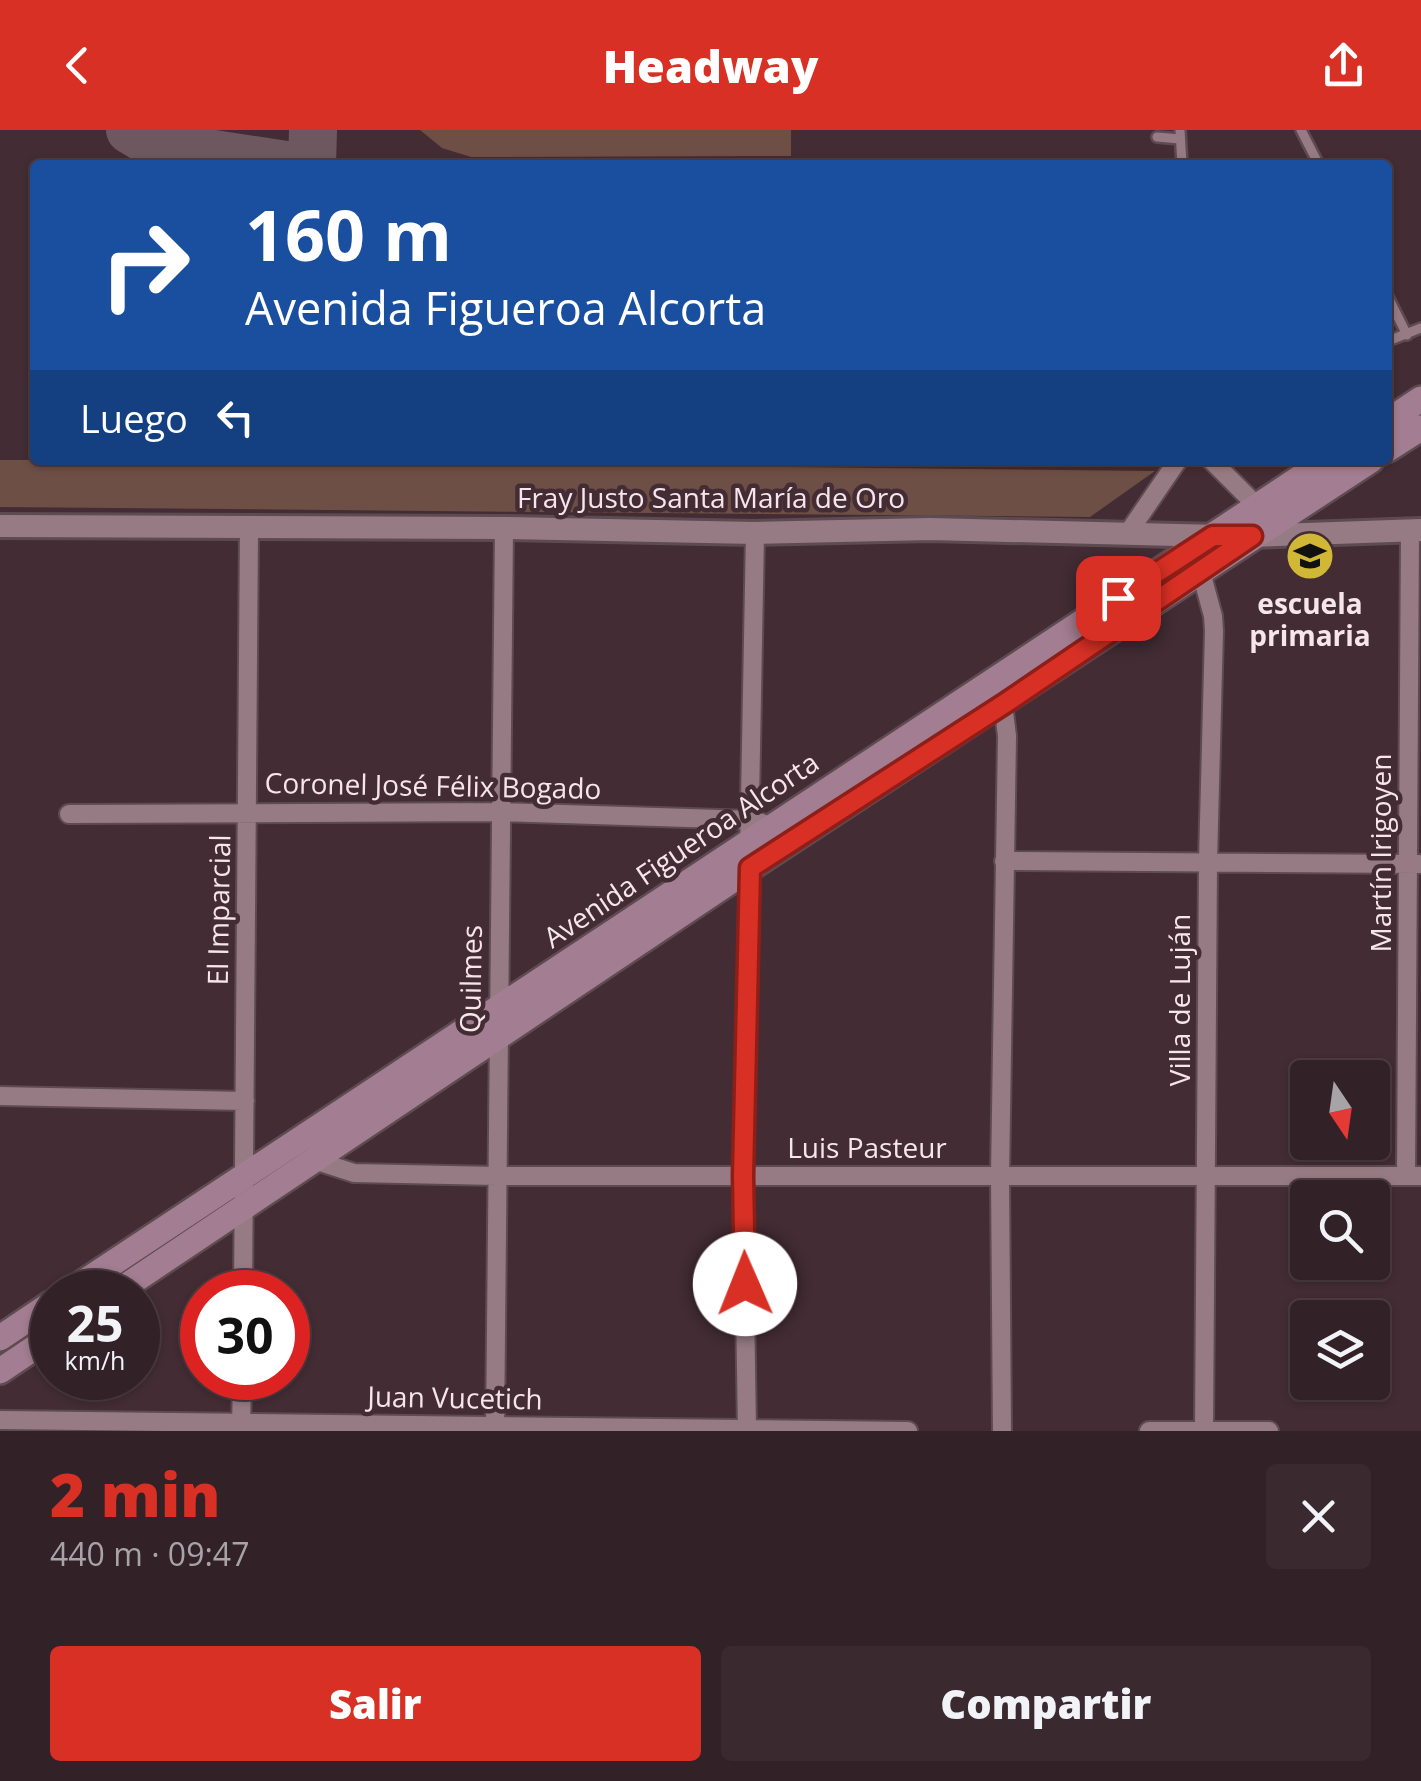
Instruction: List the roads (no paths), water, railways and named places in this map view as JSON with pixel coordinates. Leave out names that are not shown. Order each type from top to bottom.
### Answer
[{"type":"main road","points":[[1392,418],[1421,399]]},
{"type":"main road","points":[[1392,447],[1421,428]]},
{"type":"main road","name":"Avenida Figueroa Alcorta","points":[[150,1270],[750,868],[765,833],[1004,704],[1200,572],[1322,465]]},
{"type":"main road","name":"Avenida Figueroa Alcorta","points":[[102,1270],[1213,536],[1260,521],[1362,465]]},
{"type":"main road","points":[[0,1338],[30,1318]]},
{"type":"main road","points":[[0,1371],[30,1351]]},
{"type":"street","points":[[1128,533],[1175,465]]},
{"type":"street","points":[[1215,465],[1260,521],[1416,530]]},
{"type":"street","name":"Fray Justo Santa María de Oro","points":[[0,526],[755,532],[930,529],[1213,536]]},
{"type":"street","name":"Quilmes","points":[[495,1428],[504,528]]},
{"type":"street","name":"El Imparcial","points":[[243,1270],[249,529]]},
{"type":"street","name":"Martín Irigoyen","points":[[1413,1176],[1416,530]]},
{"type":"street","points":[[747,1430],[743,1176],[750,868],[765,833],[755,532]]},
{"type":"street","name":"Villa de Luján","points":[[1200,572],[1214,630],[1208,861],[1204,1431]]},
{"type":"street","points":[[1002,1431],[1000,1176],[1007,736],[1004,704]]},
{"type":"street","name":"Coronel José Félix Bogado","points":[[68,814],[502,812],[765,833]]},
{"type":"street","points":[[1004,861],[1415,864]]},
{"type":"street","points":[[0,1096],[244,1101]]},
{"type":"street","name":"Luis Pasteur","points":[[314,1160],[354,1173],[497,1176],[1413,1176]]},
{"type":"street","points":[[241,1426],[242,1400]]},
{"type":"street","name":"Juan Vucetich","points":[[0,1420],[241,1426],[908,1431]]},
{"type":"street","points":[[1149,1431],[1269,1431]]},
{"type":"lane","points":[[1301,130],[1316,160]]},
{"type":"lane","points":[[1157,136],[1180,134],[1182,160]]},
{"type":"lane","points":[[1392,305],[1407,335]]},
{"type":"lane","points":[[1392,339],[1421,328]]},
{"type":"place","name":"escuela primaria","points":[[1310,556]]}]
